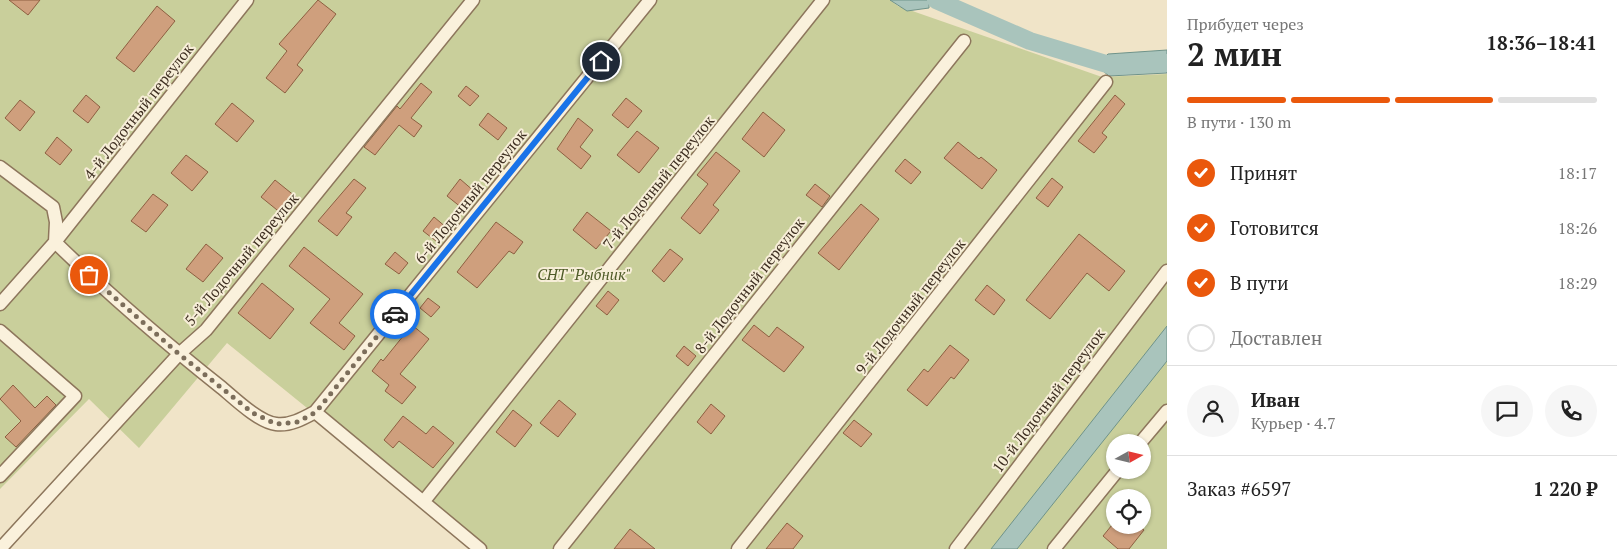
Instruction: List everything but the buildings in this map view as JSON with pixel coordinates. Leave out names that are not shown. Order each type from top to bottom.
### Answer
[{"type":"street","name":"4-й Лодочный переулок","points":[[0,304],[55,242],[247,0]]},
{"type":"street","name":"5-й Лодочный переулок","points":[[0,549],[179,354],[206,330],[474,0]]},
{"type":"street","name":"6-й Лодочный переулок","points":[[316,412],[650,0]]},
{"type":"street","name":"7-й Лодочный переулок","points":[[424,501],[824,0]]},
{"type":"street","name":"8-й Лодочный переулок","points":[[560,549],[964,40]]},
{"type":"street","name":"9-й Лодочный переулок","points":[[738,549],[1106,82]]},
{"type":"street","points":[[0,167],[53,208],[56,222],[55,242],[179,354],[253,413],[276,424],[298,422],[316,412],[480,549]]},
{"type":"street","name":"10-й Лодочный переулок","points":[[956,549],[1167,271]]},
{"type":"street","points":[[0,331],[75,396],[0,476]]},
{"type":"street","points":[[1148,434],[1167,411]]},
{"type":"street","points":[[1054,549],[1111,479]]},
{"type":"green space","name":"СНТ \"Рыбник\"","points":[[0,0],[890,0],[898,6],[1102,77],[1167,74],[1167,549],[481,549],[227,343],[139,448],[89,399],[0,489]]},
{"type":"water","points":[[890,0],[929,0],[929,8],[907,11]]},
{"type":"water","points":[[1167,50],[1167,73],[1109,76],[1096,65],[1108,54]]},
{"type":"water","points":[[1167,326],[1167,361],[1109,434],[1106,434],[1106,437],[1017,549],[991,549]]},
{"type":"waterway","points":[[936,0],[1030,41],[1113,66],[1167,63]]},
{"type":"way so far","points":[[89,275],[179,354],[253,413],[276,424],[298,422],[316,412],[395,314]]},
{"type":"route","points":[[395,314],[601,61]]}]
